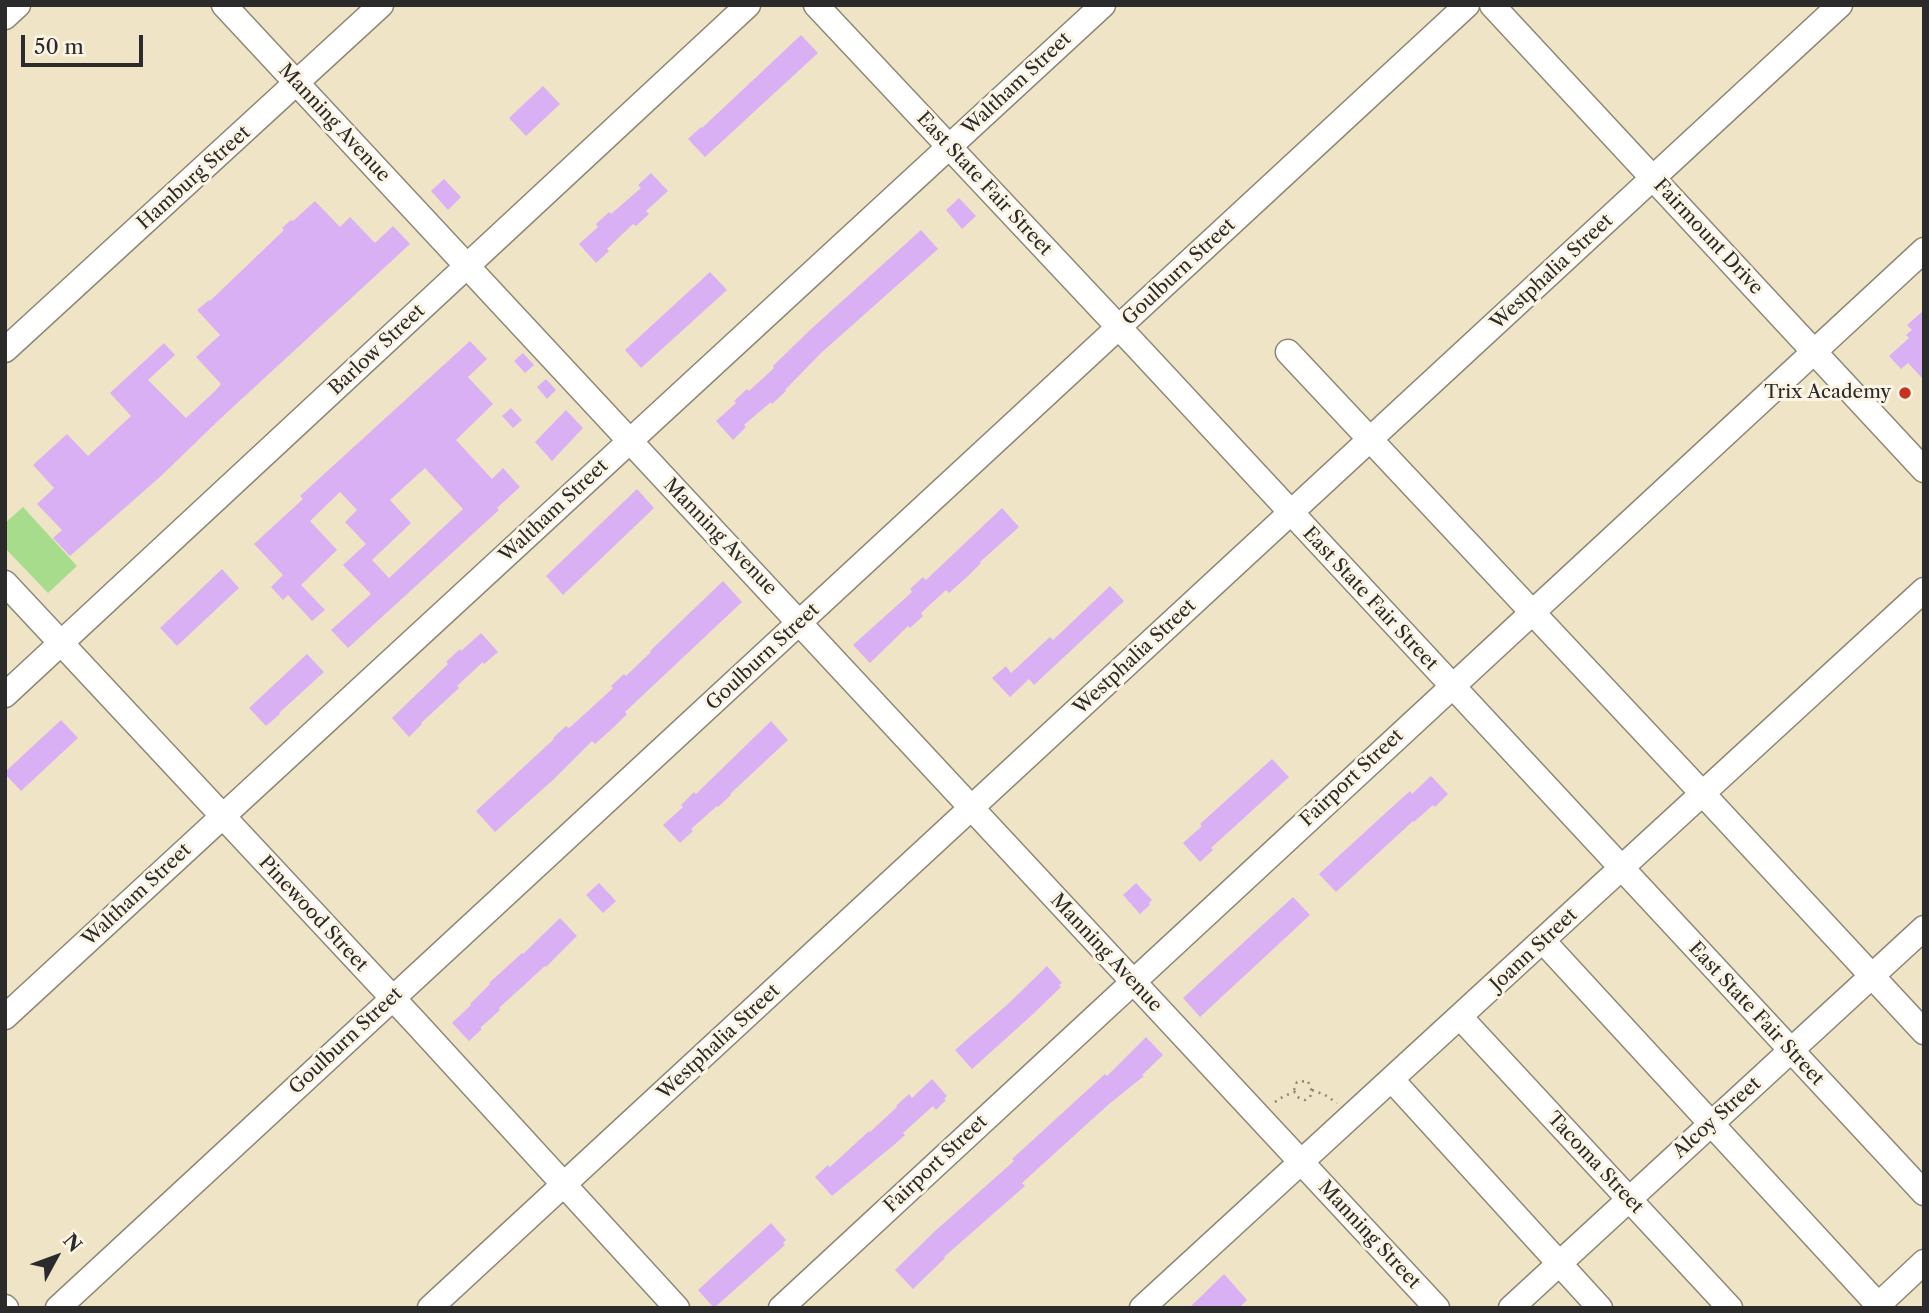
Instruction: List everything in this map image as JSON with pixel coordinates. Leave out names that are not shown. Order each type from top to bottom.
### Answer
[{"type":"street","points":[[5,17],[18,5]]},
{"type":"street","name":"Manning Avenue","points":[[224,5],[1301,1162]]},
{"type":"street","name":"Hamburg Street","points":[[5,350],[381,5]]},
{"type":"street","name":"Barlow Street","points":[[5,695],[748,5]]},
{"type":"street","name":"East State Fair Street","points":[[816,5],[1924,1194]]},
{"type":"street","name":"Waltham Street","points":[[5,1017],[1103,5]]},
{"type":"street","name":"Goulburn Street","points":[[58,1308],[1467,5]]},
{"type":"street","name":"Fairmount Drive","points":[[1492,5],[1924,470]]},
{"type":"street","name":"Westphalia Street","points":[[430,1308],[1840,5]]},
{"type":"street","name":"Fairport Street","points":[[781,1308],[1924,250]]},
{"type":"street","points":[[1288,352],[1924,1032]]},
{"type":"street","name":"Pinewood Street","points":[[5,583],[677,1308]]},
{"type":"street","name":"Joann Street","points":[[1142,1308],[1924,590]]},
{"type":"street","name":"Alcoy Street","points":[[1511,1308],[1924,928]]},
{"type":"street","points":[[1543,941],[1878,1307],[1924,1262]]},
{"type":"street","name":"Tacoma Street","points":[[1460,1017],[1730,1308]]},
{"type":"street","points":[[1392,1080],[1600,1308]]},
{"type":"street","name":"Manning Street","points":[[1301,1162],[1437,1308]]},
{"type":"path","points":[[1312,1090],[1310,1097],[1305,1100],[1294,1092],[1297,1082],[1308,1082],[1312,1090],[1325,1095],[1340,1107]]},
{"type":"path","points":[[1272,1104],[1294,1092]]},
{"type":"green space","points":[[23,507],[77,566],[48,593],[5,548],[5,523]]},
{"type":"building","points":[[801,35],[818,53],[705,157],[688,139]]},
{"type":"building","points":[[543,86],[560,104],[526,136],[509,118]]},
{"type":"building","points":[[651,173],[668,191],[646,211],[649,214],[636,226],[633,224],[596,263],[579,244],[598,227],[596,224],[609,212],[611,214],[641,188],[638,185]]},
{"type":"building","points":[[444,179],[461,197],[448,210],[431,191]]},
{"type":"building","points":[[959,198],[976,216],[962,229],[946,210]]},
{"type":"building","points":[[315,201],[340,227],[350,217],[375,243],[393,226],[410,244],[161,476],[70,556],[53,538],[62,530],[37,504],[54,488],[33,465],[67,434],[88,456],[131,416],[110,393],[164,343],[175,355],[148,380],[186,418],[215,391],[221,384],[196,357],[220,335],[197,310],[210,301],[284,230],[282,228]]},
{"type":"building","points":[[921,230],[938,249],[821,353],[786,391],[744,425],[746,427],[733,440],[716,421],[747,389],[749,391],[774,368],[773,366],[811,329]]},
{"type":"building","points":[[710,272],[727,290],[641,368],[625,350]]},
{"type":"building","points":[[1924,310],[1924,380],[1908,363],[1901,369],[1889,356],[1909,338],[1906,335],[1912,330],[1907,325]]},
{"type":"building","points":[[470,341],[487,359],[468,377],[493,404],[456,440],[492,479],[503,468],[520,487],[497,508],[499,510],[348,648],[331,630],[371,594],[343,565],[366,544],[345,522],[357,510],[340,492],[310,521],[337,550],[301,585],[325,610],[312,621],[288,595],[283,600],[271,587],[283,575],[254,544],[303,499],[300,496]],"holes":[[[425,468],[463,509],[389,578],[372,560],[411,523],[390,500]]]},
{"type":"building","points":[[523,353],[534,365],[525,373],[514,361]]},
{"type":"building","points":[[546,379],[556,390],[547,399],[537,387]]},
{"type":"building","points":[[511,408],[522,420],[513,428],[502,416]]},
{"type":"building","points":[[566,410],[583,428],[552,461],[535,442]]},
{"type":"building","points":[[637,489],[654,508],[563,595],[546,576]]},
{"type":"building","points":[[1002,508],[1019,527],[949,593],[946,590],[921,613],[923,616],[910,628],[908,626],[870,663],[853,645],[912,592],[910,589],[923,577],[926,580]]},
{"type":"building","points":[[222,569],[239,588],[177,646],[160,628]]},
{"type":"building","points":[[723,581],[742,602],[625,712],[627,714],[614,727],[595,744],[592,741],[495,832],[476,811],[566,726],[569,728],[613,688],[611,686],[624,674],[626,676]]},
{"type":"building","points":[[1110,586],[1124,601],[1034,685],[1029,679],[1010,697],[992,678],[1006,666],[1011,673],[1050,637],[1053,640]]},
{"type":"building","points":[[481,633],[498,652],[457,686],[459,688],[409,737],[392,718],[448,664],[446,662]]},
{"type":"building","points":[[307,654],[324,672],[266,726],[249,708]]},
{"type":"building","points":[[61,720],[78,738],[21,791],[5,772]]},
{"type":"building","points":[[771,721],[788,740],[691,829],[693,831],[680,843],[663,825],[683,807],[681,805],[694,792],[696,794]]},
{"type":"building","points":[[1272,759],[1289,777],[1211,848],[1213,850],[1200,862],[1183,843],[1202,826],[1200,824]]},
{"type":"building","points":[[1431,776],[1448,794],[1435,807],[1433,805],[1413,821],[1336,892],[1319,874],[1410,791],[1412,794]]},
{"type":"building","points":[[599,883],[616,901],[603,913],[586,895]]},
{"type":"building","points":[[1136,883],[1152,900],[1140,914],[1123,895]]},
{"type":"building","points":[[1293,897],[1310,915],[1200,1017],[1183,998]]},
{"type":"building","points":[[560,918],[577,936],[499,1008],[469,1041],[452,1023],[489,983]]},
{"type":"building","points":[[1047,966],[1062,983],[1059,985],[1061,987],[972,1069],[955,1050]]},
{"type":"building","points":[[1146,1037],[1163,1055],[1142,1075],[1144,1076],[1022,1183],[1025,1186],[944,1257],[913,1289],[895,1270]]},
{"type":"building","points":[[932,1079],[947,1096],[944,1099],[946,1100],[936,1110],[933,1106],[903,1133],[905,1135],[895,1144],[832,1196],[815,1177],[870,1132],[909,1094],[912,1098]]},
{"type":"building","points":[[771,1223],[786,1240],[783,1243],[785,1245],[714,1308],[698,1290]]},
{"type":"building","points":[[1224,1274],[1247,1300],[1239,1308],[1189,1308]]},
{"type":"place","name":"Trix Academy","points":[[1905,393]]}]
